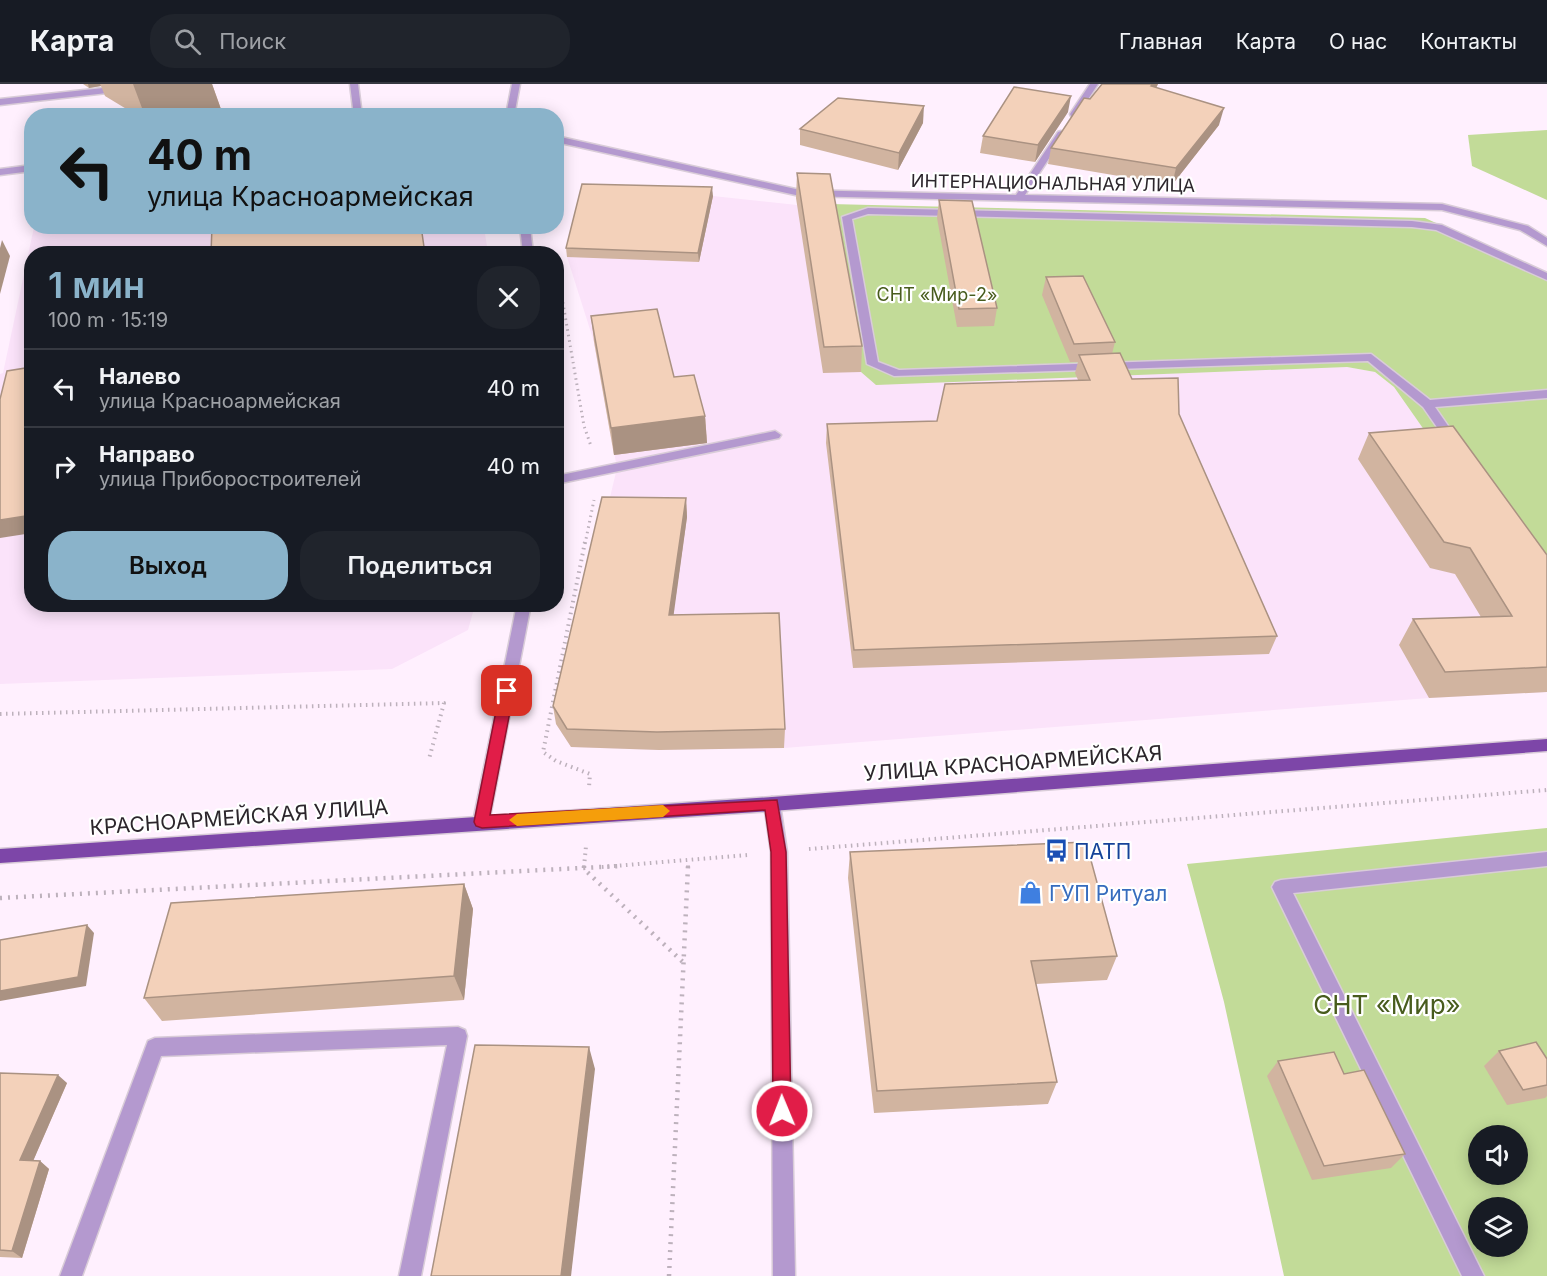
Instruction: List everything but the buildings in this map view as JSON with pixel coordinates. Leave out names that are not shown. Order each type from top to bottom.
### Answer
[{"type":"main road","name":"УЛИЦА КРАСНОАРМЕЙСКАЯ","points":[[482,822],[772,804],[1547,746]]},
{"type":"main road","name":"КРАСНОАРМЕЙСКАЯ УЛИЦА","points":[[0,856],[482,822]]},
{"type":"street","points":[[354,84],[357,108]]},
{"type":"street","points":[[511,108],[516,84]]},
{"type":"street","points":[[1018,199],[1094,84]]},
{"type":"street","points":[[0,102],[136,88]]},
{"type":"street","name":"ИНТЕРНАЦИОНАЛЬНАЯ УЛИЦА","points":[[564,141],[800,193],[1442,207],[1524,228],[1547,243]]},
{"type":"street","points":[[0,172],[24,169]]},
{"type":"street","points":[[1460,453],[1427,404],[1371,357],[898,374],[873,364],[847,217],[868,211],[1412,224],[1438,227],[1547,277]]},
{"type":"street","points":[[1427,404],[1547,394]]},
{"type":"street","points":[[564,479],[775,435]]},
{"type":"street","points":[[482,822],[522,612]]},
{"type":"street","points":[[772,804],[779,852],[784,1276]]},
{"type":"street","points":[[1473,1276],[1281,887],[1547,859]]},
{"type":"street","points":[[71,1276],[155,1047],[458,1036],[410,1276]]},
{"type":"path","points":[[564,309],[584,426],[600,472],[543,752],[556,761],[590,774],[584,869],[685,964]]},
{"type":"path","points":[[0,714],[444,703],[429,759]]},
{"type":"path","points":[[669,1276],[688,861]]},
{"type":"shaded area","points":[[583,192],[713,196],[797,205],[830,204],[1347,367],[1375,372],[1394,387],[1440,452],[1547,692],[1429,698],[784,748],[659,750],[571,747],[556,724],[617,468],[594,342],[567,257]]},
{"type":"shaded area","points":[[33,234],[485,234],[487,246],[30,246]]},
{"type":"shaded area","points":[[24,274],[24,612],[473,612],[468,630],[392,669],[0,684],[0,374],[3,373]]},
{"type":"green space","points":[[1547,130],[1547,200],[1472,166],[1468,135]]},
{"type":"green space","name":"СНТ «Мир-2»","points":[[830,204],[1425,218],[1547,273],[1547,605],[1394,387],[1375,372],[1347,367],[876,385],[861,372]]},
{"type":"green space","name":"СНТ «Мир»","points":[[1547,828],[1547,1276],[1284,1276],[1224,1002],[1187,864]]},
{"type":"slow traffic","points":[[517,820],[663,811]]},
{"type":"place","name":"ПАТП","points":[[1056,851]]},
{"type":"place","name":"ГУП Ритуал","points":[[1031,893]]},
{"type":"route","points":[[507,691],[482,822],[772,804],[779,852],[782,1111]]}]
